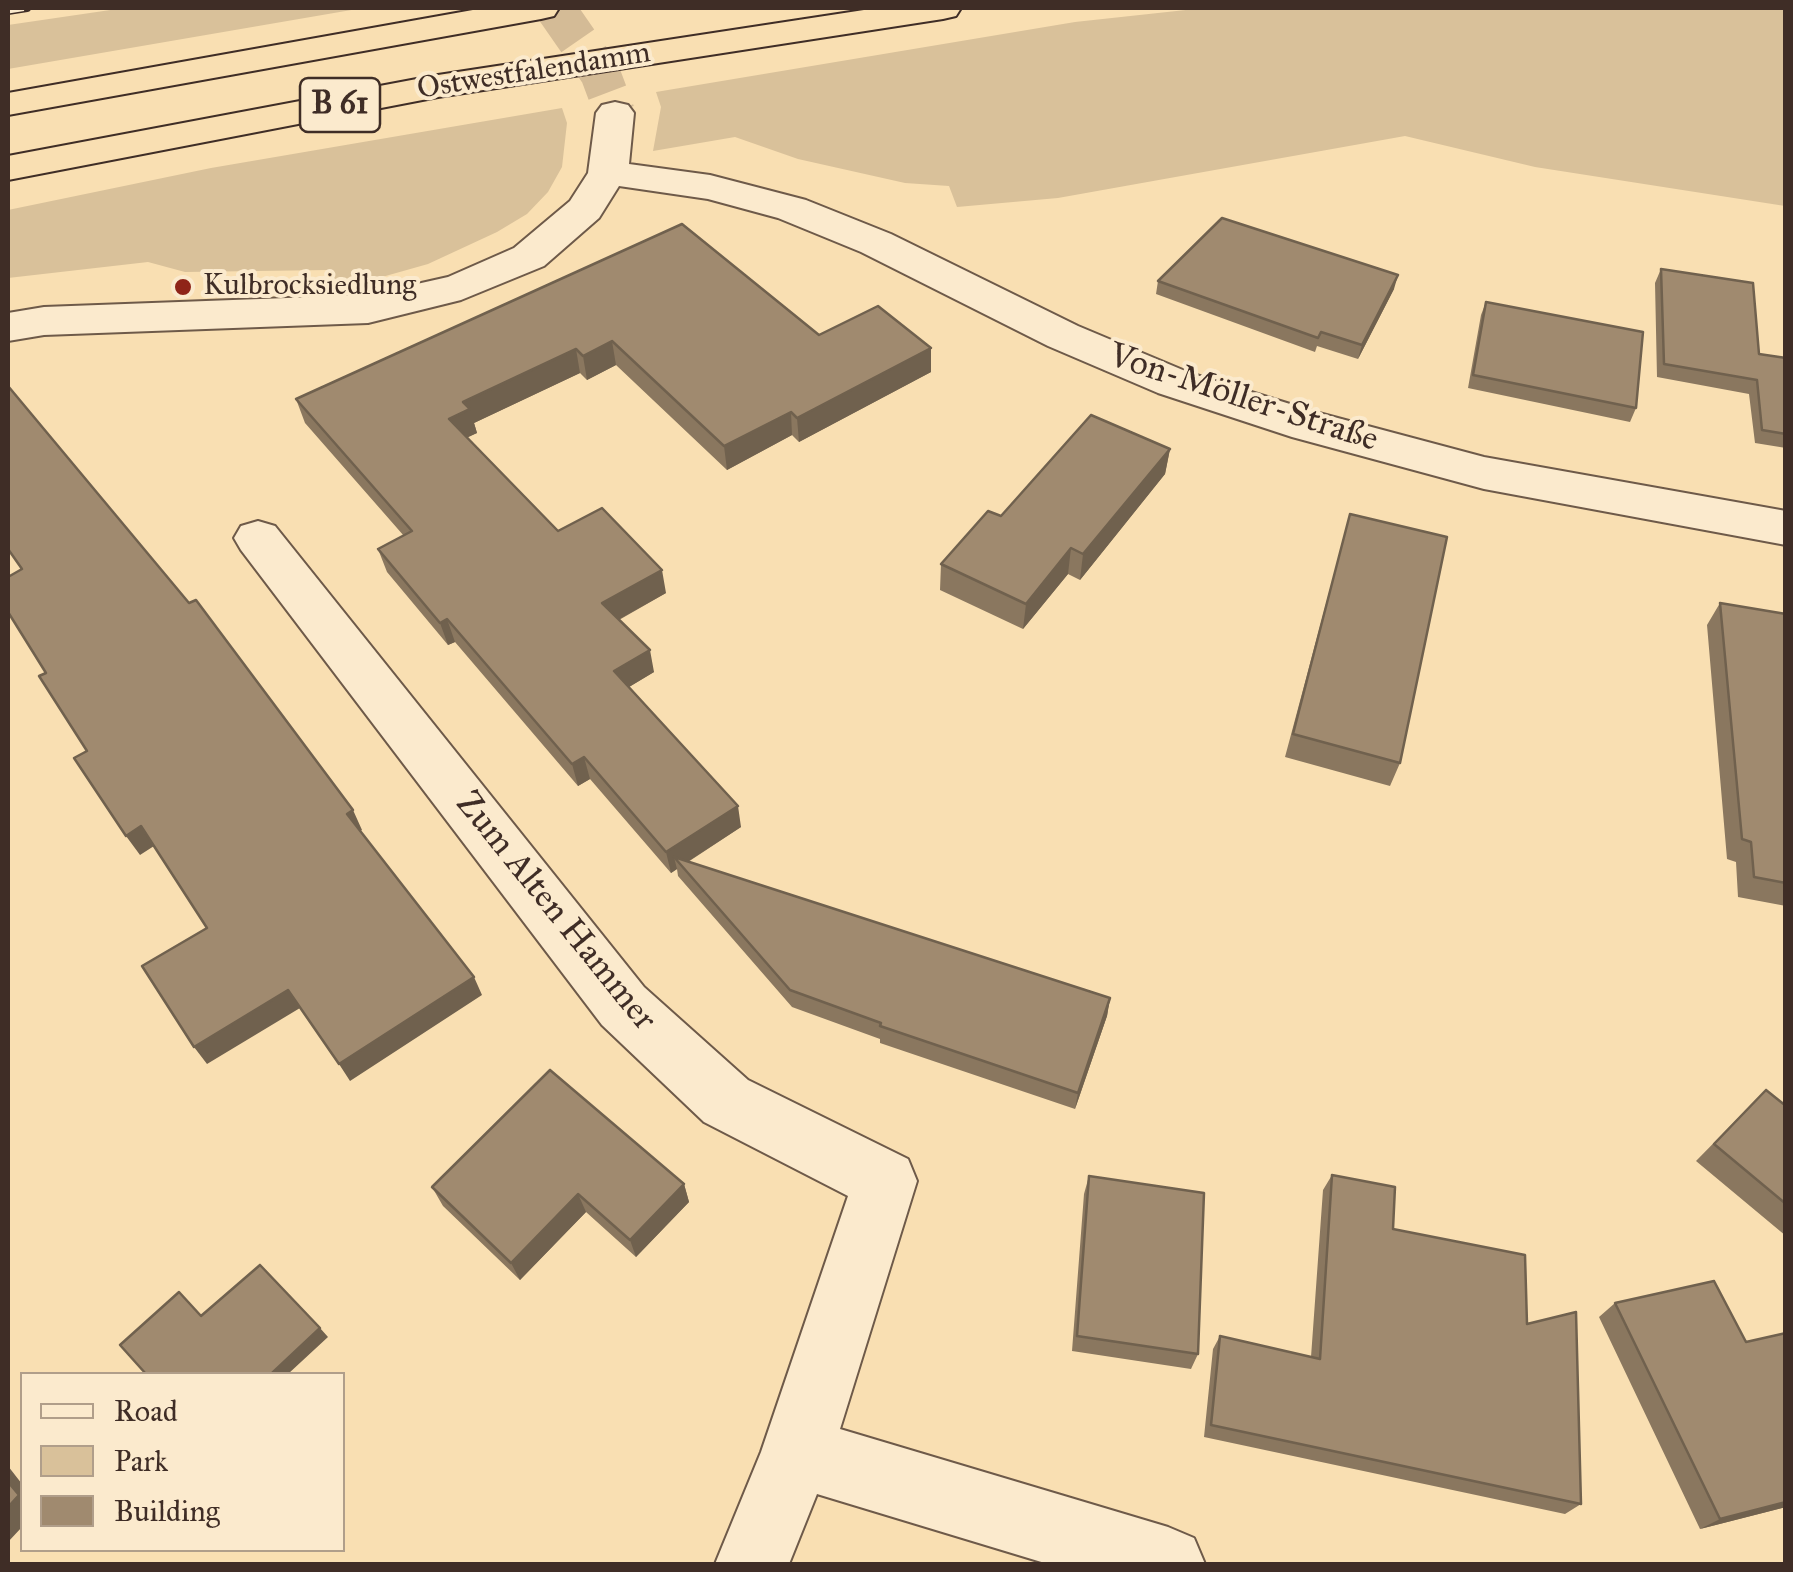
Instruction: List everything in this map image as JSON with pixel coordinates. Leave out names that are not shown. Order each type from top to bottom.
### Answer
[{"type":"highway","name":"Ostwestfalendamm","points":[[8,104],[541,8]]},
{"type":"highway","name":"Ostwestfalendamm","points":[[8,168],[438,86],[944,8]]},
{"type":"street","points":[[8,327],[44,321],[368,309],[461,287],[529,257],[585,209],[608,173],[614,113]]},
{"type":"street","name":"Von-Möller-Straße","points":[[608,173],[710,187],[792,210],[876,243],[1063,336],[1174,383],[1308,426],[1484,473],[1786,528]]},
{"type":"street","name":"Zum Alten Hammer","points":[[258,538],[623,1006],[726,1101],[884,1181],[798,1452],[752,1564]]},
{"type":"street","points":[[798,1452],[1168,1564]]},
{"type":"green space","points":[[124,8],[363,8],[8,69],[8,25]]},
{"type":"green space","points":[[1204,8],[1785,8],[1785,206],[1535,167],[1405,136],[1058,198],[957,207],[949,186],[905,183],[798,159],[735,137],[653,151],[661,107],[656,92],[1075,22]]},
{"type":"green space","points":[[562,108],[567,123],[562,167],[548,192],[527,214],[497,232],[428,264],[382,277],[331,283],[328,270],[185,272],[148,262],[8,278],[8,210],[211,168]]},
{"type":"building","points":[[1222,218],[1398,275],[1362,345],[1321,332],[1318,338],[1158,281]]},
{"type":"building","points":[[682,224],[819,335],[878,306],[931,348],[797,418],[791,412],[724,446],[612,341],[583,356],[576,349],[463,402],[470,409],[449,419],[558,531],[602,508],[662,570],[602,603],[650,650],[614,671],[738,806],[666,852],[584,757],[572,764],[447,619],[440,623],[378,549],[412,531],[296,399]]},
{"type":"building","points":[[1661,269],[1753,283],[1759,354],[1786,358],[1786,434],[1762,430],[1757,380],[1664,364]]},
{"type":"building","points":[[1486,302],[1643,332],[1636,408],[1473,375]]},
{"type":"building","points":[[8,386],[189,603],[196,600],[353,810],[347,814],[474,977],[339,1064],[288,990],[194,1047],[142,966],[207,928],[141,826],[126,836],[74,758],[87,751],[39,676],[46,673],[8,612],[8,577],[22,569],[8,549]]},
{"type":"building","points":[[1091,415],[1170,449],[1083,554],[1071,548],[1026,604],[941,564],[988,511],[1001,516]]},
{"type":"building","points":[[1350,514],[1447,537],[1400,763],[1293,734]]},
{"type":"building","points":[[1720,603],[1786,614],[1786,883],[1754,877],[1751,842],[1742,839]]},
{"type":"building","points":[[674,857],[1110,998],[1078,1093],[880,1026],[881,1023],[790,990]]},
{"type":"building","points":[[550,1070],[684,1184],[630,1240],[578,1194],[511,1263],[432,1187]]},
{"type":"building","points":[[1766,1090],[1786,1106],[1786,1204],[1714,1144]]},
{"type":"building","points":[[1332,1175],[1395,1187],[1393,1229],[1525,1255],[1527,1324],[1576,1312],[1581,1504],[1211,1425],[1220,1336],[1320,1359]]},
{"type":"building","points":[[1089,1176],[1204,1193],[1198,1354],[1077,1336]]},
{"type":"building","points":[[260,1265],[320,1328],[273,1372],[144,1372],[120,1345],[179,1292],[201,1316]]},
{"type":"building","points":[[1714,1281],[1746,1342],[1786,1333],[1786,1502],[1720,1519],[1615,1303]]},
{"type":"building","points":[[8,1482],[19,1495],[8,1507]]},
{"type":"tunnel","points":[[555,8],[600,73],[615,113]]},
{"type":"railway","points":[[8,11],[27,8]]},
{"type":"place","name":"Kulbrocksiedlung","points":[[183,287]]}]
